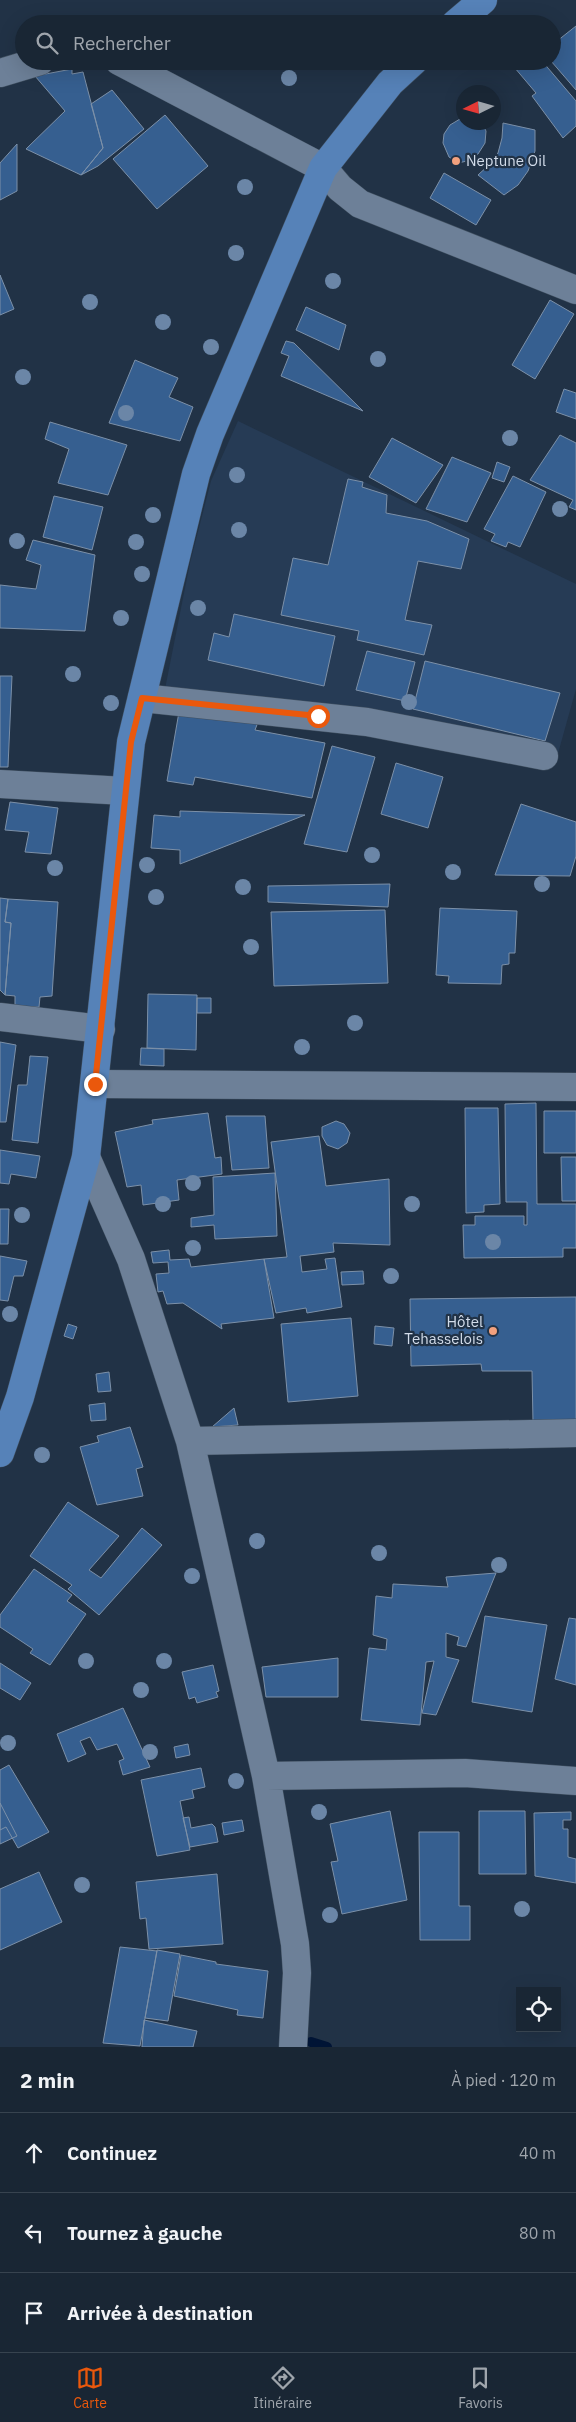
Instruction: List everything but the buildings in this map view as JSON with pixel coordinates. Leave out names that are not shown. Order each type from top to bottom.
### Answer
[{"type":"main road","points":[[466,15],[484,0]]},
{"type":"main road","points":[[0,1453],[20,1397],[86,1157],[131,742],[196,474],[210,434],[323,168],[390,83],[404,70]]},
{"type":"street","points":[[0,73],[15,68]]},
{"type":"street","points":[[137,70],[323,168],[340,188],[360,204],[576,290]]},
{"type":"street","points":[[142,698],[367,722],[544,756]]},
{"type":"street","points":[[0,784],[125,791]]},
{"type":"street","points":[[0,1017],[101,1029]]},
{"type":"street","points":[[95,1084],[576,1087]]},
{"type":"street","points":[[86,1157],[131,1259],[190,1442],[266,1776],[295,1944],[297,1973],[293,2047]]},
{"type":"street","points":[[190,1442],[576,1434]]},
{"type":"street","points":[[266,1776],[465,1773],[576,1781]]},
{"type":"shaded area","points":[[238,421],[576,584],[576,689],[557,757],[165,689],[190,563],[211,481]]},
{"type":"waterway","points":[[311,2042],[327,2047]]},
{"type":"place","name":"Neptune Oil","points":[[456,161]]},
{"type":"place","name":"Hôtel Tehasselois","points":[[493,1331]]},
{"type":"route","points":[[95,1084],[131,742],[142,698],[318,716]]}]
